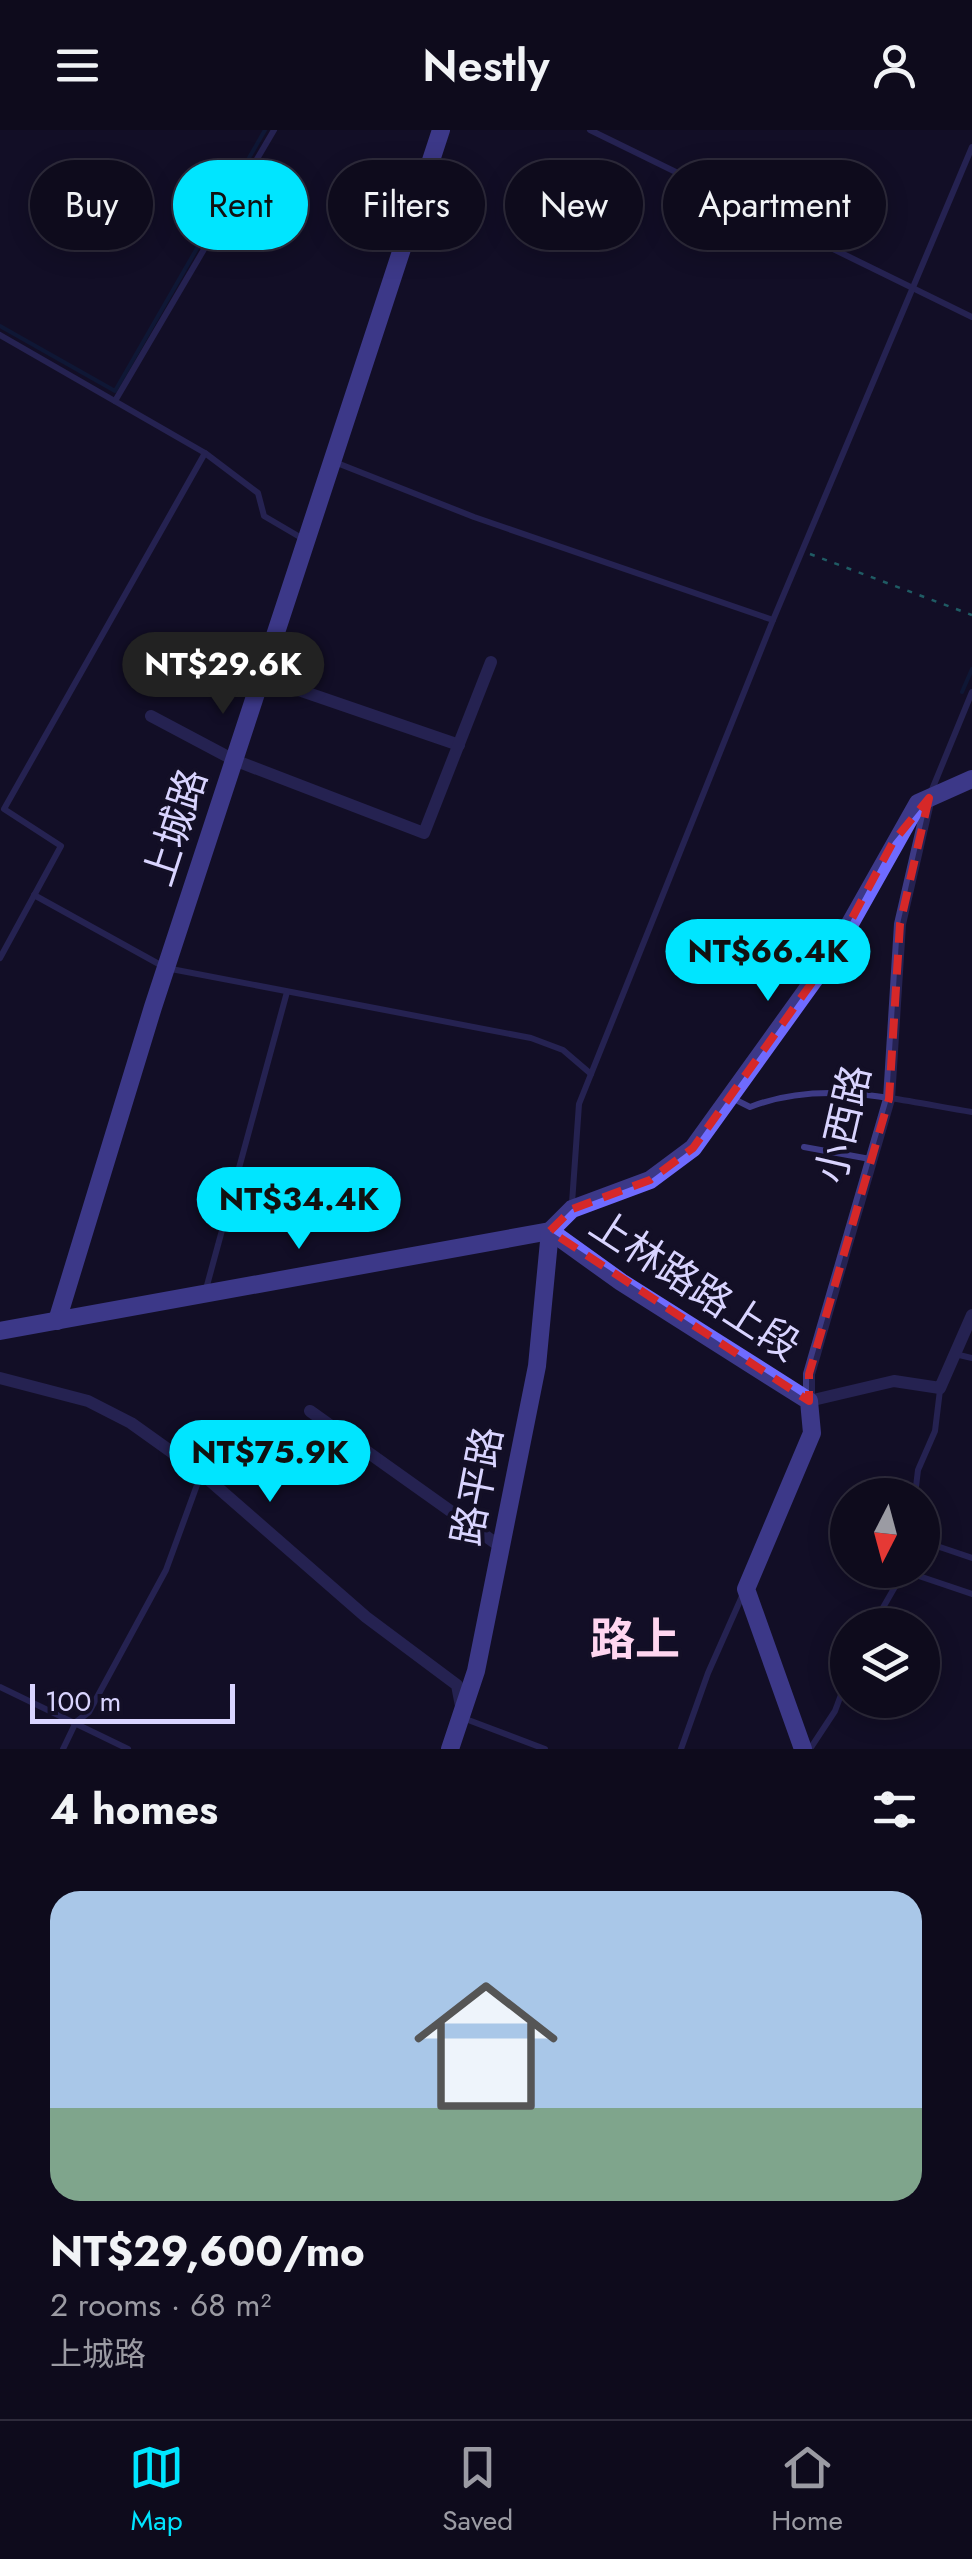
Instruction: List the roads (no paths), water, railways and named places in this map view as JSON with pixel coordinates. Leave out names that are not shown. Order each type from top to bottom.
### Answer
[{"type":"street","name":"上城路","points":[[57,1321],[166,968],[441,130]]},
{"type":"street","points":[[151,716],[234,760],[424,833],[491,662]]},
{"type":"street","points":[[262,677],[459,744]]},
{"type":"street","points":[[550,1231],[572,1210],[650,1180],[692,1148],[834,952],[892,842],[918,803],[972,778]]},
{"type":"street","name":"小西路","points":[[810,1401],[809,1374],[889,1099],[900,924],[929,798]]},
{"type":"street","name":"上林路路上段","points":[[0,1331],[550,1231],[621,1282],[810,1401],[812,1433],[746,1589]]},
{"type":"street","name":"路平路","points":[[450,1749],[463,1718],[537,1366],[550,1231]]},
{"type":"street","points":[[810,1401],[894,1381],[940,1388],[972,1315]]},
{"type":"street","points":[[0,1378],[88,1400],[131,1422],[201,1473],[366,1617],[457,1685],[463,1718]]},
{"type":"street","points":[[310,1411],[501,1548]]},
{"type":"street","points":[[746,1589],[806,1749]]},
{"type":"lane","points":[[115,401],[274,130]]},
{"type":"lane","points":[[590,130],[972,318]]},
{"type":"lane","points":[[572,1210],[579,1104],[773,620],[972,147]]},
{"type":"lane","points":[[0,335],[206,453],[258,493],[264,516],[306,541]]},
{"type":"lane","points":[[0,958],[61,846],[2,808],[206,453]]},
{"type":"lane","points":[[331,461],[474,518],[773,620]]},
{"type":"lane","points":[[929,798],[972,692]]},
{"type":"lane","points":[[34,895],[166,968],[531,1038],[563,1050],[592,1075]]},
{"type":"lane","points":[[205,1293],[288,992]]},
{"type":"lane","points":[[731,1098],[750,1107],[779,1096],[827,1090],[972,1112]]},
{"type":"lane","points":[[804,1147],[872,1159]]},
{"type":"lane","points":[[955,1354],[972,1358]]},
{"type":"lane","points":[[917,1478],[935,1431],[940,1388]]},
{"type":"lane","points":[[63,1749],[76,1722],[90,1712],[166,1570],[201,1473]]},
{"type":"lane","points":[[940,1548],[972,1558]]},
{"type":"lane","points":[[940,1583],[972,1594]]},
{"type":"lane","points":[[681,1749],[708,1673],[746,1589]]},
{"type":"lane","points":[[0,1688],[128,1749]]},
{"type":"lane","points":[[463,1718],[545,1749]]},
{"type":"lane","points":[[806,1749],[830,1718]]},
{"type":"waterway","points":[[0,326],[115,391],[265,130]]},
{"type":"waterway","points":[[962,692],[972,669]]},
{"type":"district","name":"路上","points":[[635,1639]]}]
